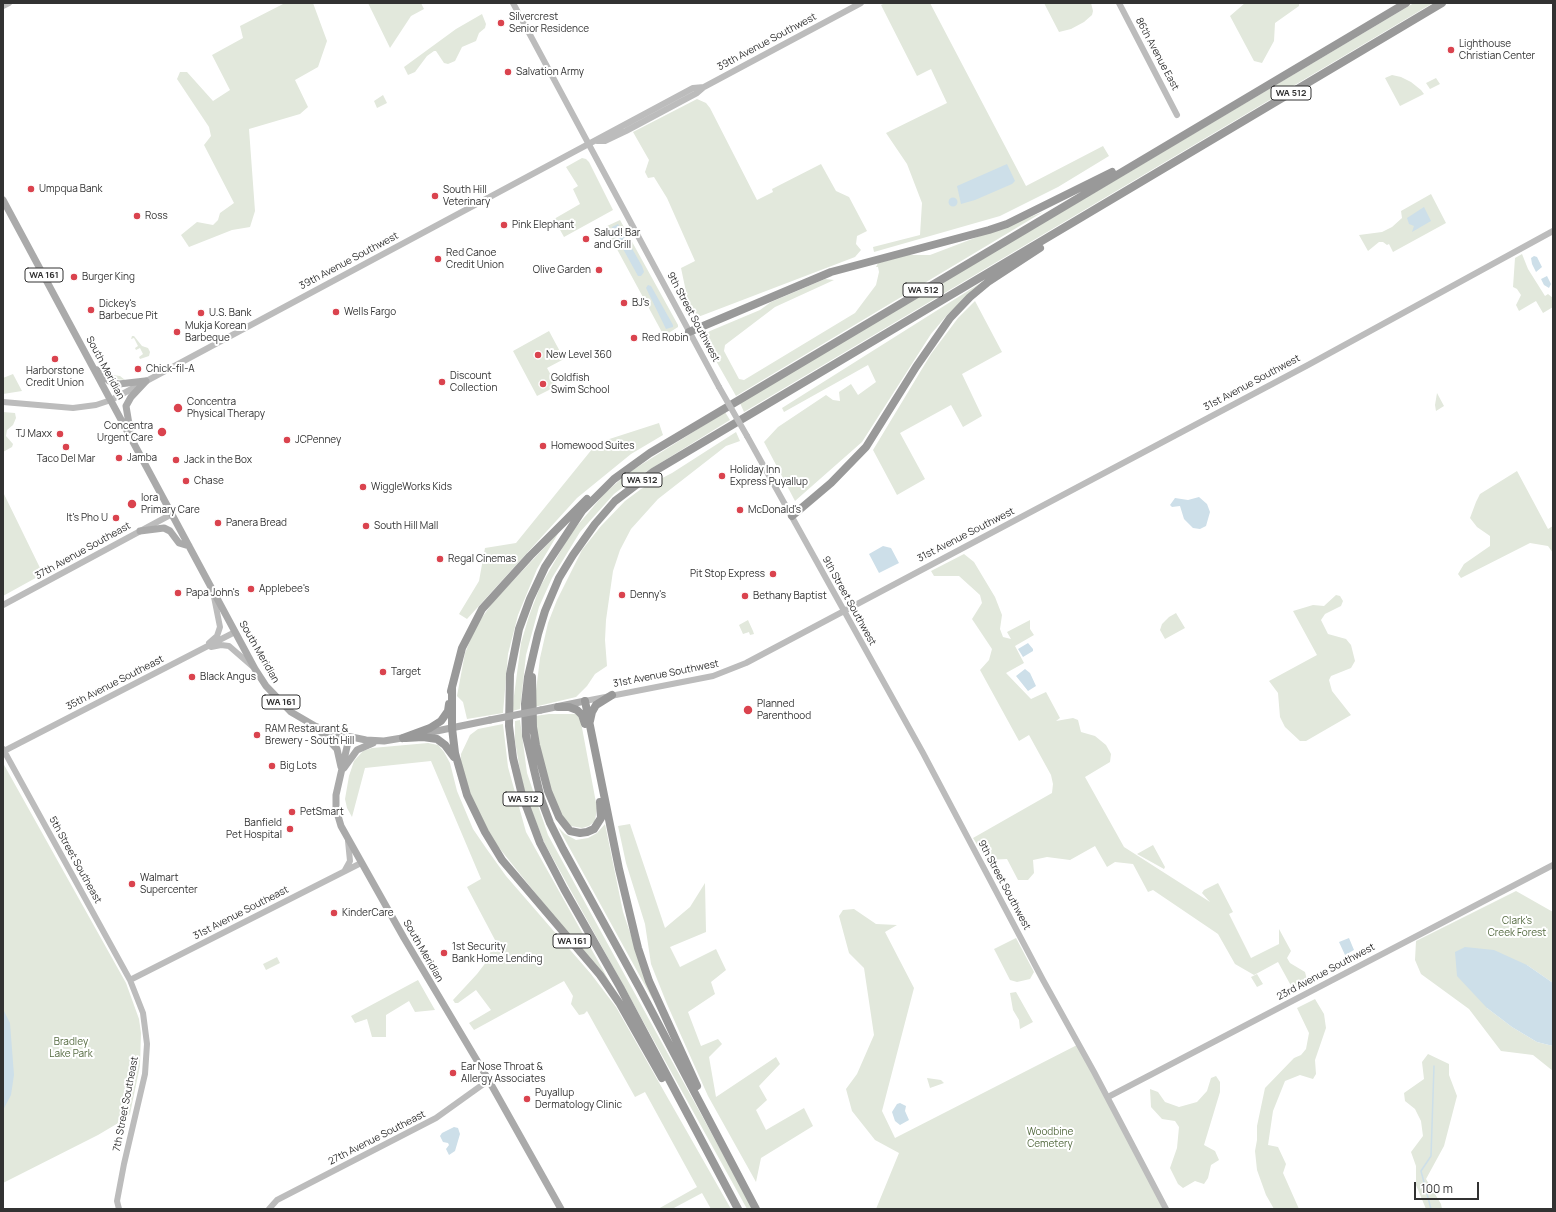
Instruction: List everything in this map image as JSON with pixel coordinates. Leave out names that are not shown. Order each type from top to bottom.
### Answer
[{"type":"highway","name":"WA 512","points":[[706,1151],[620,987],[564,889],[540,843],[522,795],[513,758],[509,726],[510,674],[516,642],[530,598],[545,567],[582,512],[614,479],[650,453],[1406,3]]},
{"type":"highway","name":"WA 512","points":[[721,1142],[550,823],[534,776],[526,736],[525,704],[531,659],[545,611],[559,578],[573,555],[595,524],[615,501],[634,485],[664,465],[1442,3]]},
{"type":"highway","points":[[690,332],[831,272],[989,230],[1012,222],[1064,197],[1196,128]]},
{"type":"highway","points":[[792,516],[813,499],[866,447],[930,345],[950,318],[970,297],[988,282],[1141,182]]},
{"type":"highway","points":[[403,738],[441,721],[448,711],[456,664],[468,633],[482,609],[493,595],[594,493],[619,472],[650,453]]},
{"type":"highway","points":[[531,659],[533,727],[548,791],[556,812],[565,826],[572,832],[585,833],[594,829],[601,818],[601,807],[586,727],[582,716],[577,710],[569,707],[558,707]]},
{"type":"highway","points":[[452,687],[452,728]]},
{"type":"highway","points":[[590,734],[590,719],[594,708],[600,702],[612,695]]},
{"type":"highway","points":[[585,701],[590,734],[627,907],[638,948],[650,981],[721,1142],[756,1209]]},
{"type":"highway","name":"WA 161","points":[[452,728],[459,769],[472,808],[497,853],[600,975],[620,1004],[706,1151],[738,1209]]},
{"type":"highway","points":[[403,738],[432,738],[441,742],[449,749],[459,769]]},
{"type":"main road","name":"South Meridian","points":[[3,200],[255,669],[266,686],[280,702],[299,717],[315,726],[349,738],[337,790],[336,809],[341,826],[348,841],[489,1080],[561,1209]]},
{"type":"main road","points":[[90,361],[105,377],[114,383],[124,385],[146,381]]},
{"type":"main road","points":[[132,440],[126,406],[131,397],[146,381]]},
{"type":"main road","points":[[140,531],[164,528],[170,530],[179,543],[189,546]]},
{"type":"main road","name":"31st Avenue Southwest","points":[[349,738],[384,740],[403,738],[585,701]]},
{"type":"main road","points":[[315,726],[335,745],[340,759],[341,773]]},
{"type":"main road","points":[[341,773],[356,750],[384,740]]},
{"type":"street","points":[[3,6],[10,3]]},
{"type":"street","name":"9th Street Southwest","points":[[513,3],[588,145],[719,386],[912,734],[1108,1097],[1166,1209]]},
{"type":"street","name":"39th Avenue Southwest","points":[[3,402],[73,408],[96,405],[110,400],[598,141],[693,88],[704,87],[861,3]]},
{"type":"street","name":"86th Avenue East","points":[[1119,3],[1177,115]]},
{"type":"street","name":"31st Avenue Southwest","points":[[585,701],[706,678],[726,672],[774,649],[1308,365],[1553,231]]},
{"type":"street","name":"37th Avenue Southeast","points":[[3,605],[172,514]]},
{"type":"street","points":[[202,649],[217,636],[220,627],[213,590]]},
{"type":"street","name":"35th Avenue Southeast","points":[[4,750],[235,632]]},
{"type":"street","points":[[202,649],[221,645],[229,646],[255,669]]},
{"type":"street","name":"5th Street Southeast","points":[[4,750],[130,980]]},
{"type":"street","points":[[344,872],[350,861],[348,841]]},
{"type":"street","name":"31st Avenue Southeast","points":[[130,980],[361,863]]},
{"type":"street","name":"23rd Avenue Southwest","points":[[1108,1097],[1553,865]]},
{"type":"street","name":"7th Street Southeast","points":[[119,1209],[117,1201],[145,1074],[146,1055],[144,1018],[130,980]]},
{"type":"street","name":"27th Avenue Southeast","points":[[269,1208],[284,1196],[436,1118],[489,1080]]},
{"type":"green space","points":[[285,3],[313,3],[327,41],[318,67],[295,80],[308,107],[300,114],[249,129],[255,211],[250,227],[232,230],[189,247],[181,235],[197,222],[213,225],[218,220],[220,213],[234,203],[204,145],[211,136],[209,127],[177,79],[180,72],[187,72],[213,101],[230,90],[212,55],[243,38],[240,26]]},
{"type":"green space","points":[[368,3],[421,3],[424,9],[411,16],[390,48]]},
{"type":"green space","points":[[885,3],[930,3],[1026,186],[1103,146],[1109,156],[1058,187],[1000,216],[874,252],[873,247],[920,235],[922,203],[907,164],[886,133],[947,103],[931,69],[917,76],[881,5]]},
{"type":"green space","points":[[1044,3],[1091,3],[1093,11],[1092,15],[1084,22],[1071,29],[1059,32]]},
{"type":"green space","points":[[1245,3],[1299,3],[1299,6],[1275,23],[1274,41],[1262,63],[1254,61],[1230,16]]},
{"type":"green space","points":[[1414,3],[1433,3],[744,412],[740,403]]},
{"type":"green space","points":[[482,14],[486,24],[485,28],[479,33],[476,41],[462,47],[455,61],[448,64],[444,63],[436,51],[434,51],[427,56],[415,72],[408,75],[404,67],[456,29]]},
{"type":"green space","points":[[1392,75],[1401,77],[1411,82],[1424,94],[1400,106],[1385,78]]},
{"type":"green space","points":[[1436,78],[1440,84],[1430,89],[1426,83]]},
{"type":"green space","points":[[383,95],[387,103],[377,108],[374,101]]},
{"type":"green space","points":[[697,99],[706,103],[710,108],[757,200],[773,192],[772,189],[821,164],[836,191],[849,197],[867,231],[857,236],[856,244],[861,250],[855,257],[698,317],[689,306],[681,268],[695,261],[667,198],[654,177],[648,178],[645,172],[649,160],[633,132]]},
{"type":"green space","points":[[582,158],[589,162],[613,210],[564,237],[554,219],[580,204],[573,189],[578,186],[566,167]]},
{"type":"green space","points":[[1431,194],[1446,223],[1393,252],[1389,244],[1387,245],[1383,242],[1379,242],[1368,251],[1359,235],[1382,232],[1392,227],[1402,218],[1401,211]]},
{"type":"green space","points":[[1043,212],[736,396],[703,338],[703,336],[710,331],[760,310],[771,302],[825,279],[834,280],[775,307],[725,345],[724,351],[739,379],[744,380],[855,313],[876,285],[879,272],[878,267],[876,267],[878,263],[908,255],[930,255]]},
{"type":"green space","points":[[620,220],[678,325],[678,327],[664,336],[605,227]]},
{"type":"green space","points":[[1522,254],[1528,269],[1545,296],[1548,294],[1553,298],[1553,307],[1543,313],[1536,301],[1519,311],[1516,305],[1521,295],[1517,289],[1513,287],[1515,258]]},
{"type":"green space","points":[[990,277],[947,315],[931,334],[862,442],[795,501],[764,442],[778,427],[826,395],[833,400],[840,401],[839,392],[851,384],[858,395],[876,382],[868,365],[784,412],[782,408]]},
{"type":"green space","points":[[975,301],[1002,352],[962,374],[982,416],[963,427],[951,405],[900,433],[925,479],[897,495],[873,450],[931,354],[958,318]]},
{"type":"green space","name":"New Level 360","points":[[549,331],[564,359],[547,368],[557,386],[537,396],[513,351]]},
{"type":"green space","points":[[132,336],[134,336],[142,346],[148,348],[150,352],[149,356],[140,359],[139,357],[143,354],[140,348],[136,350],[135,348],[138,346],[134,338],[131,339]]},
{"type":"green space","points":[[103,361],[112,375],[120,376],[125,380],[115,379],[107,374],[100,364]]},
{"type":"green space","points":[[13,374],[22,391],[3,394],[3,378]]},
{"type":"green space","points":[[1437,393],[1444,406],[1436,411],[1435,405]]},
{"type":"green space","points":[[3,412],[15,413],[16,418],[13,425],[7,430],[6,436],[13,444],[12,447],[3,452]]},
{"type":"green space","points":[[725,412],[730,420],[631,481],[614,494],[580,532],[552,578],[539,607],[526,655],[520,709],[512,711],[521,643],[529,616],[540,587],[571,533],[605,493],[628,473]]},
{"type":"green space","points":[[659,423],[663,435],[631,454],[577,498],[467,619],[459,614],[479,581],[485,548],[516,543],[597,443]]},
{"type":"green space","points":[[736,432],[740,441],[726,446],[658,499],[631,529],[620,550],[613,571],[606,620],[605,640],[607,666],[595,674],[587,686],[576,697],[534,707],[540,658],[548,623],[557,600],[582,550],[601,526],[625,501],[641,489],[672,473]]},
{"type":"green space","points":[[1517,471],[1548,529],[1553,526],[1553,553],[1548,546],[1530,543],[1461,578],[1458,574],[1464,564],[1490,546],[1490,536],[1477,527],[1470,518],[1480,494]]},
{"type":"green space","points":[[3,492],[42,572],[41,575],[3,596]]},
{"type":"green space","points":[[559,532],[537,569],[518,615],[508,654],[503,713],[467,719],[463,702],[457,696],[465,653],[476,626],[493,602]]},
{"type":"green space","points":[[964,554],[974,562],[995,597],[1002,615],[1000,629],[1003,637],[1011,639],[1007,632],[1030,620],[1030,629],[1034,635],[1015,646],[1024,663],[1006,673],[1031,699],[1046,692],[1060,718],[1056,721],[1073,718],[1078,720],[1081,732],[1095,736],[1106,745],[1111,754],[1110,762],[1085,777],[1124,847],[1210,902],[1202,893],[1204,890],[1218,883],[1233,912],[1229,914],[1251,958],[1279,944],[1279,929],[1291,951],[1287,958],[1290,963],[1305,972],[1307,980],[1303,988],[1295,993],[1278,962],[1254,975],[1235,964],[1218,934],[1153,890],[1148,892],[1133,864],[1115,862],[1107,867],[1095,846],[1070,860],[1047,857],[1033,860],[1034,873],[1028,880],[1018,880],[1007,859],[987,860],[973,838],[1052,793],[1053,784],[1051,775],[1029,735],[1019,741],[980,670],[989,660],[992,649],[972,619],[982,603],[980,595],[959,576],[934,576],[931,571]]},
{"type":"green space","points":[[1336,595],[1340,596],[1343,601],[1341,606],[1325,614],[1321,620],[1328,634],[1346,639],[1351,645],[1355,661],[1351,668],[1331,676],[1329,680],[1332,691],[1351,715],[1306,741],[1300,741],[1285,727],[1280,717],[1278,693],[1269,681],[1317,655],[1293,611],[1313,605],[1324,606]]},
{"type":"green space","points":[[1176,613],[1185,628],[1165,639],[1160,630],[1162,624]]},
{"type":"green space","points":[[748,620],[754,634],[750,635],[749,632],[743,634],[739,625]]},
{"type":"green space","points":[[549,714],[576,714],[580,717],[597,808],[595,821],[589,826],[582,828],[571,826],[565,820],[555,803],[539,747],[535,716]]},
{"type":"green space","points":[[520,720],[527,773],[548,835],[753,1209],[747,1209],[545,844],[526,797],[521,776],[515,741],[515,721]]},
{"type":"green space","points":[[503,724],[508,767],[526,832],[617,995],[496,844],[475,810],[461,764],[461,754],[470,735],[478,729]]},
{"type":"green space","points":[[428,743],[438,745],[444,752],[450,763],[457,791],[473,829],[486,848],[506,876],[591,974],[616,1007],[731,1209],[711,1209],[702,1193],[672,1209],[658,1209],[697,1187],[645,1092],[635,1097],[587,1011],[584,1014],[579,1015],[571,1004],[573,996],[564,981],[474,1030],[469,1023],[491,1010],[476,990],[458,1003],[455,1003],[453,1000],[487,961],[495,940],[467,887],[481,879],[431,761],[365,768],[352,817],[347,808],[345,799],[349,776],[354,761],[363,751],[372,748]]},
{"type":"green space","name":"Bradley Lake Park","points":[[3,763],[126,983],[139,1019],[141,1033],[140,1066],[130,1114],[125,1119],[98,1135],[3,1183]]},
{"type":"green space","points":[[605,824],[623,912],[653,1000],[558,827],[565,834],[576,840],[588,838],[597,833]]},
{"type":"green space","points":[[630,824],[665,928],[690,907],[705,883],[706,932],[670,947],[680,967],[716,949],[726,970],[711,982],[715,994],[688,1012],[701,1046],[718,1039],[722,1044],[709,1057],[716,1097],[776,1057],[780,1064],[759,1086],[767,1100],[756,1110],[766,1130],[804,1108],[813,1126],[761,1158],[756,1182],[708,1096],[651,964],[645,924],[626,863],[618,826]]},
{"type":"green space","points":[[1153,845],[1165,867],[1164,869],[1137,854]]},
{"type":"green space","name":"Clark's Creek Forest","points":[[1516,891],[1553,912],[1553,983],[1527,965],[1487,1008],[1512,1027],[1537,1042],[1553,1046],[1553,1071],[1533,1055],[1501,1051],[1469,1009],[1421,974],[1415,960],[1416,941]]},
{"type":"green space","name":"Woodbine Cemetery","points":[[854,909],[876,924],[897,925],[885,932],[914,988],[882,1111],[895,1138],[1079,1044],[1163,1209],[876,1209],[899,1153],[875,1140],[852,1111],[846,1089],[857,1074],[874,1035],[864,968],[849,953],[839,916],[843,910]]},
{"type":"green space","points":[[1016,938],[1034,972],[1030,979],[1017,982],[1010,980],[994,949]]},
{"type":"green space","points":[[277,957],[280,963],[266,970],[263,964]]},
{"type":"green space","points":[[1257,974],[1263,984],[1257,987],[1251,977]]},
{"type":"green space","points":[[418,980],[435,1010],[415,1012],[409,1001],[386,1015],[386,1037],[372,1037],[367,1019],[355,1023],[351,1016]]},
{"type":"green space","points":[[1016,992],[1033,1022],[1020,1029],[1019,1020],[1013,1010],[1010,993]]},
{"type":"green space","points":[[1315,999],[1324,1014],[1326,1028],[1315,1060],[1316,1074],[1313,1079],[1300,1075],[1285,1081],[1273,1111],[1268,1145],[1278,1147],[1286,1164],[1283,1173],[1299,1209],[1274,1209],[1266,1195],[1257,1170],[1255,1151],[1257,1126],[1265,1088],[1294,1058],[1301,1055],[1306,1049],[1309,1033],[1297,1008]]},
{"type":"green space","points":[[1428,1054],[1449,1064],[1449,1075],[1457,1096],[1444,1146],[1426,1179],[1441,1204],[1442,1209],[1426,1209],[1416,1185],[1416,1166],[1411,1152],[1423,1136],[1421,1121],[1415,1109],[1405,1101],[1404,1093],[1424,1079],[1422,1062]]},
{"type":"green space","points":[[1216,1076],[1220,1082],[1220,1092],[1204,1145],[1215,1151],[1219,1160],[1211,1165],[1208,1178],[1204,1184],[1195,1181],[1183,1188],[1178,1184],[1170,1168],[1177,1148],[1179,1127],[1175,1121],[1162,1119],[1151,1107],[1150,1089],[1158,1092],[1165,1102],[1179,1107],[1197,1102],[1207,1091],[1211,1078]]},
{"type":"green space","points":[[927,1078],[941,1080],[944,1083],[930,1088]]},
{"type":"water","points":[[1007,164],[1015,181],[1012,184],[975,200],[961,204],[957,186]]},
{"type":"water","points":[[953,197],[958,202],[953,207],[948,202]]},
{"type":"water","points":[[1424,207],[1431,221],[1412,232],[1414,226],[1409,224],[1407,218]]},
{"type":"water","points":[[618,224],[642,266],[644,272],[641,276],[638,276],[612,229],[612,227]]},
{"type":"water","points":[[1534,256],[1537,257],[1542,267],[1536,272],[1531,258]]},
{"type":"water","points":[[1547,276],[1551,284],[1549,288],[1544,285],[1541,279]]},
{"type":"water","points":[[648,285],[651,286],[673,327],[666,329],[646,288]]},
{"type":"water","points":[[1199,497],[1207,504],[1210,512],[1206,526],[1200,529],[1193,528],[1184,519],[1180,506],[1172,507],[1170,505],[1175,498],[1188,500]]},
{"type":"water","points":[[883,546],[891,548],[899,563],[879,573],[869,554]]},
{"type":"water","points":[[1028,643],[1033,651],[1023,657],[1018,649]]},
{"type":"water","points":[[1025,669],[1030,673],[1036,686],[1028,691],[1016,676]]},
{"type":"water","points":[[1349,938],[1354,950],[1345,955],[1339,942]]},
{"type":"water","points":[[1465,947],[1494,950],[1527,965],[1553,983],[1553,1046],[1537,1042],[1512,1027],[1487,1008],[1457,976],[1455,952]]},
{"type":"water","points":[[3,1009],[10,1023],[14,1075],[11,1095],[3,1110]]},
{"type":"water","points":[[900,1103],[906,1106],[905,1111],[909,1120],[900,1125],[895,1121],[892,1112],[897,1104]]},
{"type":"water","points":[[454,1127],[458,1128],[460,1134],[455,1151],[449,1155],[446,1149],[449,1145],[448,1143],[443,1142],[440,1136],[442,1133]]},
{"type":"waterway","points":[[1431,1209],[1421,1171],[1431,1156],[1434,1066]]},
{"type":"place","name":"Silvercrest Senior Residence","points":[[501,23]]},
{"type":"place","name":"Lighthouse Christian Center","points":[[1451,50]]},
{"type":"place","name":"Salvation Army","points":[[508,72]]},
{"type":"place","name":"Umpqua Bank","points":[[31,189]]},
{"type":"place","name":"South Hill Veterinary","points":[[435,196]]},
{"type":"place","name":"Ross","points":[[137,216]]},
{"type":"place","name":"Pink Elephant","points":[[504,225]]},
{"type":"place","name":"Salud! Bar and Grill","points":[[586,239]]},
{"type":"place","name":"Red Canoe Credit Union","points":[[438,259]]},
{"type":"place","name":"Olive Garden","points":[[599,270]]},
{"type":"place","name":"Burger King","points":[[74,277]]},
{"type":"place","name":"BJ's","points":[[624,303]]},
{"type":"place","name":"Dickey's Barbecue Pit","points":[[91,310]]},
{"type":"place","name":"Wells Fargo","points":[[336,312]]},
{"type":"place","name":"U.S. Bank","points":[[201,313]]},
{"type":"place","name":"Mukja Korean Barbeque","points":[[177,332]]},
{"type":"place","name":"Red Robin","points":[[634,338]]},
{"type":"place","name":"New Level 360","points":[[538,355]]},
{"type":"place","name":"Harborstone Credit Union","points":[[55,359]]},
{"type":"place","name":"Chick-fil-A","points":[[138,369]]},
{"type":"place","name":"Discount Collection","points":[[442,382]]},
{"type":"place","name":"Goldfish Swim School","points":[[543,384]]},
{"type":"place","name":"Concentra Physical Therapy","points":[[178,408]]},
{"type":"place","name":"Concentra Urgent Care","points":[[162,432]]},
{"type":"place","name":"TJ Maxx","points":[[60,434]]},
{"type":"place","name":"JCPenney","points":[[287,440]]},
{"type":"place","name":"Homewood Suites","points":[[543,446]]},
{"type":"place","name":"Taco Del Mar","points":[[66,447]]},
{"type":"place","name":"Jamba","points":[[119,458]]},
{"type":"place","name":"Jack in the Box","points":[[176,460]]},
{"type":"place","name":"Holiday Inn Express Puyallup","points":[[722,476]]},
{"type":"place","name":"Chase","points":[[186,481]]},
{"type":"place","name":"WiggleWorks Kids","points":[[363,487]]},
{"type":"place","name":"Iora Primary Care","points":[[132,504]]},
{"type":"place","name":"McDonald's","points":[[740,510]]},
{"type":"place","name":"It's Pho U","points":[[116,518]]},
{"type":"place","name":"Panera Bread","points":[[218,523]]},
{"type":"place","name":"South Hill Mall","points":[[366,526]]},
{"type":"place","name":"Regal Cinemas","points":[[440,559]]},
{"type":"place","name":"Pit Stop Express","points":[[773,574]]},
{"type":"place","name":"Applebee's","points":[[251,589]]},
{"type":"place","name":"Papa John's","points":[[178,593]]},
{"type":"place","name":"Denny's","points":[[622,595]]},
{"type":"place","name":"Bethany Baptist","points":[[745,596]]},
{"type":"place","name":"Target","points":[[383,672]]},
{"type":"place","name":"Black Angus","points":[[192,677]]},
{"type":"place","name":"Planned Parenthood","points":[[748,710]]},
{"type":"place","name":"RAM Restaurant & Brewery - South Hill","points":[[257,735]]},
{"type":"place","name":"Big Lots","points":[[272,766]]},
{"type":"place","name":"PetSmart","points":[[292,812]]},
{"type":"place","name":"Banfield Pet Hospital","points":[[290,829]]},
{"type":"place","name":"Walmart Supercenter","points":[[132,884]]},
{"type":"place","name":"KinderCare","points":[[334,913]]},
{"type":"place","name":"1st Security Bank Home Lending","points":[[444,953]]},
{"type":"place","name":"Ear Nose Throat & Allergy Associates","points":[[453,1073]]},
{"type":"place","name":"Puyallup Dermatology Clinic","points":[[527,1099]]}]
